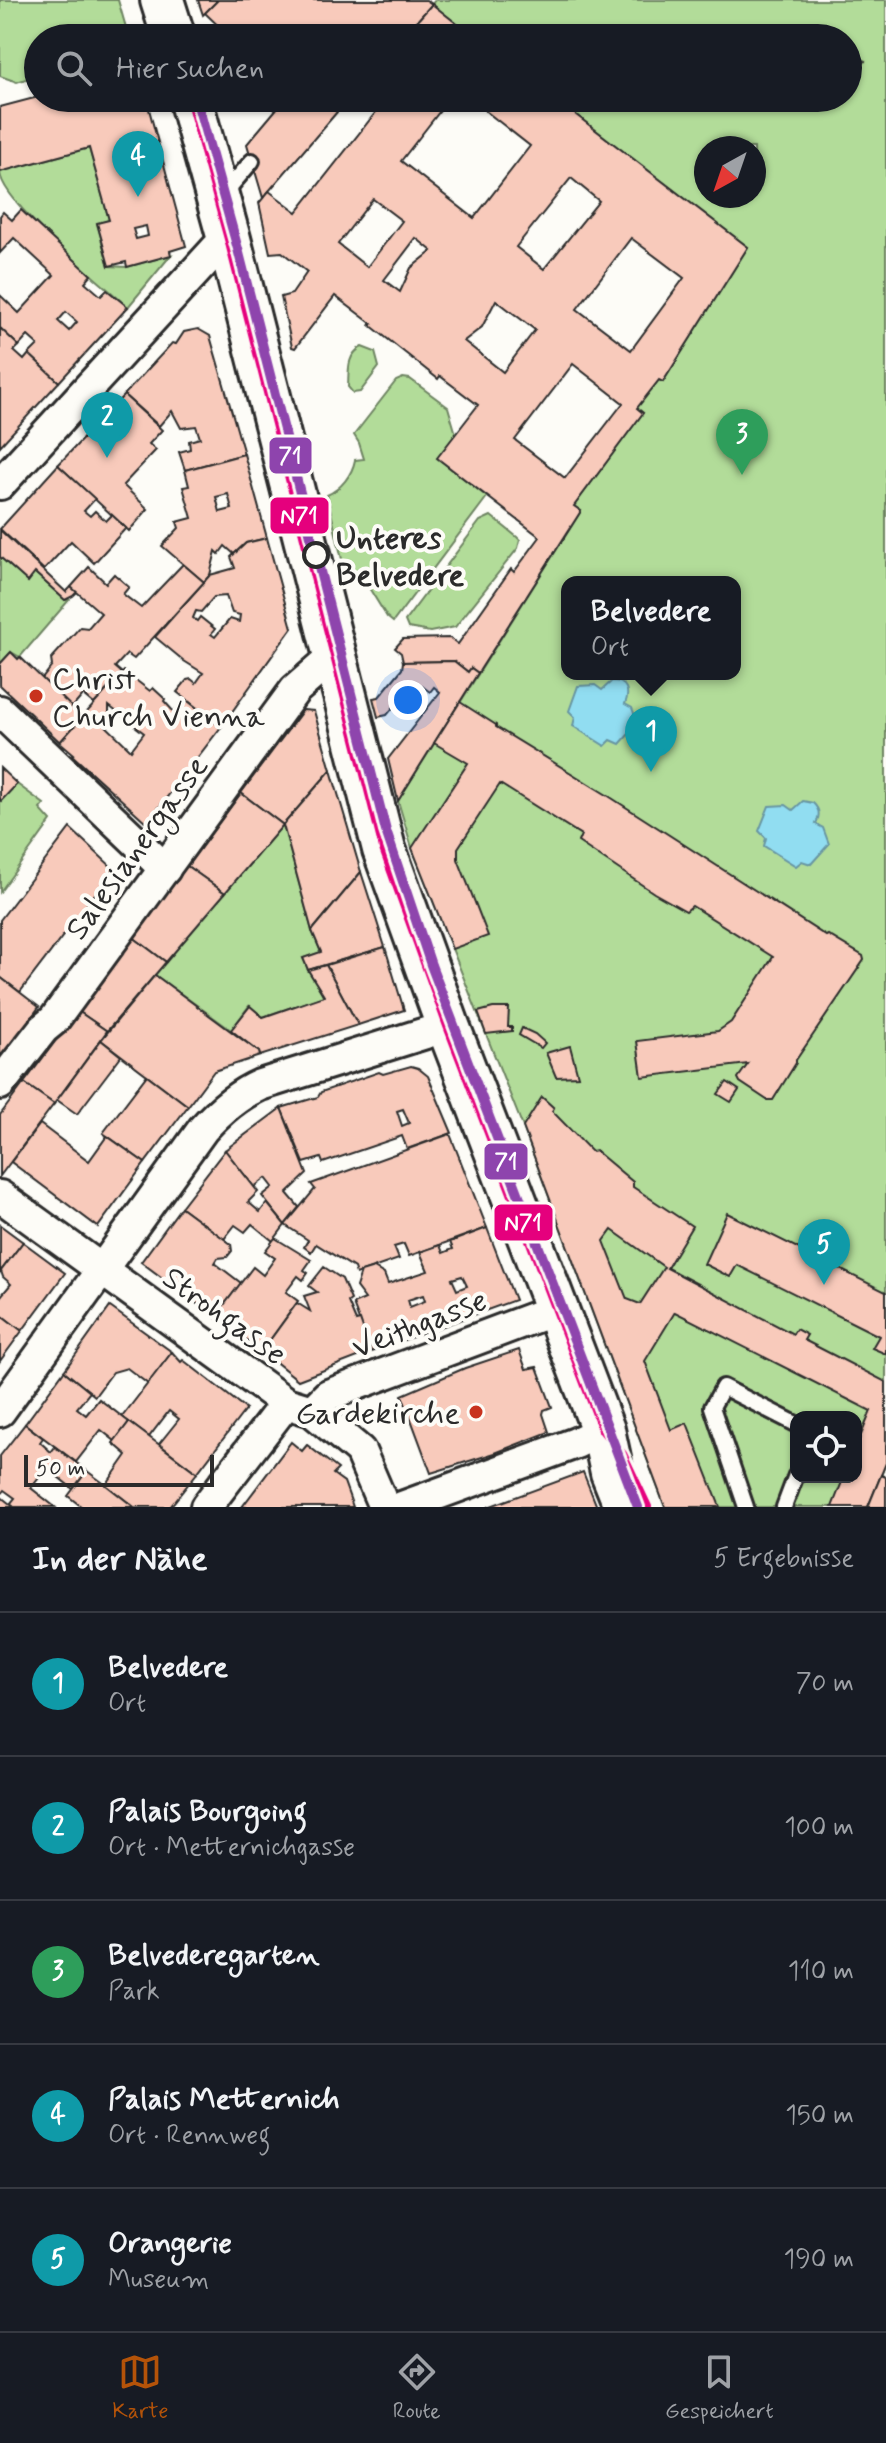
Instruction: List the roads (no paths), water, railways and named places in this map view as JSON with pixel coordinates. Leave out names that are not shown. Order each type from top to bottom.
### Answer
[{"type":"main road","points":[[162,0],[170,24]]},
{"type":"main road","points":[[194,112],[384,849],[448,1026],[603,1430],[612,1472],[626,1507]]},
{"type":"main road","points":[[603,1430],[622,1454],[647,1507]]},
{"type":"street","points":[[0,484],[217,248],[224,220]]},
{"type":"street","name":"Salesianergasse","points":[[0,1084],[43,1029],[54,1020],[292,693],[333,657]]},
{"type":"street","points":[[0,711],[165,869]]},
{"type":"street","points":[[0,1411],[203,1129],[232,1101],[260,1085],[448,1026]]},
{"type":"street","name":"Strohgasse","points":[[0,1196],[360,1451],[384,1507]]},
{"type":"street","name":"Veithgasse","points":[[206,1507],[299,1407],[557,1309]]},
{"type":"street","points":[[402,1507],[576,1443],[603,1430]]},
{"type":"lane","points":[[224,220],[230,185],[252,161]]},
{"type":"lane","points":[[746,1507],[712,1407],[723,1387],[790,1421]]},
{"type":"lane","points":[[784,1507],[793,1483]]},
{"type":"water","points":[[612,681],[626,688],[625,704],[632,708],[638,724],[620,744],[611,740],[605,746],[573,726],[575,717],[569,711],[578,686],[595,685],[602,690]]},
{"type":"water","points":[[803,801],[813,803],[817,808],[819,815],[816,824],[823,828],[829,844],[811,864],[802,861],[796,866],[764,846],[766,838],[759,831],[769,806],[786,805],[793,810]]},
{"type":"place","name":"Palais Metternich","points":[[138,197]]},
{"type":"place","name":"Palais Bourgoing","points":[[107,458]]},
{"type":"place","name":"Belvederegarten","points":[[742,475]]},
{"type":"place","name":"Unteres Belvedere","points":[[316,555]]},
{"type":"place","name":"Christ Church Vienna","points":[[36,696]]},
{"type":"place","name":"Belvedere","points":[[651,772]]},
{"type":"place","name":"Orangerie","points":[[824,1285]]},
{"type":"place","name":"Gardekirche","points":[[476,1412]]}]
